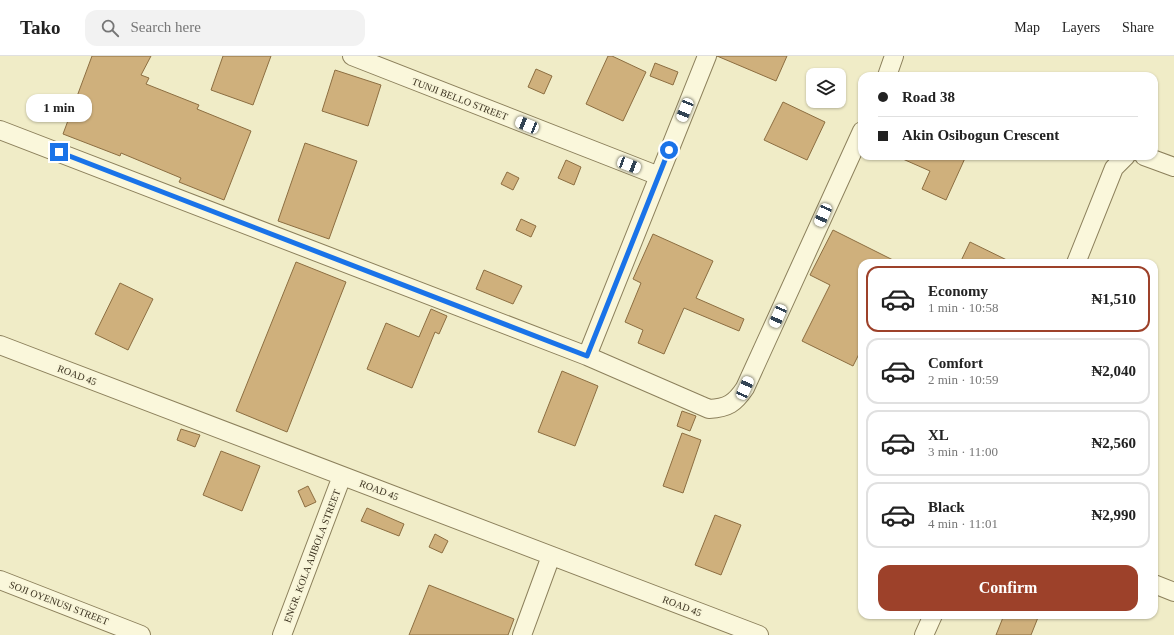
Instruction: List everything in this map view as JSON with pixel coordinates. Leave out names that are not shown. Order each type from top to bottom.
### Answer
[{"type":"street","name":"TUNJI BELLO STREET","points":[[352,56],[659,176]]},
{"type":"street","points":[[587,356],[707,56]]},
{"type":"street","points":[[888,72],[894,56]]},
{"type":"street","points":[[0,130],[587,356],[709,409],[722,409],[737,400],[745,388],[858,140]]},
{"type":"street","points":[[1078,259],[1114,168],[1122,160]]},
{"type":"street","points":[[1155,160],[1174,167]]},
{"type":"street","name":"ROAD 45","points":[[0,345],[552,556],[735,631],[759,635]]},
{"type":"street","name":"ENGR. KOLA AJIBOLA STREET","points":[[282,635],[342,476]]},
{"type":"street","points":[[522,635],[552,556]]},
{"type":"street","name":"SOJI OYENUSI STREET","points":[[0,580],[141,635]]},
{"type":"street","points":[[1158,586],[1174,592]]},
{"type":"street","points":[[924,635],[931,619]]},
{"type":"building","points":[[92,56],[151,56],[141,75],[149,78],[146,84],[199,105],[197,109],[251,131],[224,200],[179,182],[181,178],[121,153],[120,156],[63,134]]},
{"type":"building","points":[[223,56],[271,56],[253,105],[211,90]]},
{"type":"building","points":[[608,56],[612,56],[646,72],[623,121],[586,104]]},
{"type":"building","points":[[717,56],[787,56],[776,81]]},
{"type":"building","points":[[655,63],[678,72],[673,85],[650,76]]},
{"type":"building","points":[[536,69],[552,76],[544,94],[528,87]]},
{"type":"building","points":[[335,70],[381,85],[368,126],[322,111]]},
{"type":"building","points":[[783,102],[825,122],[807,160],[764,140]]},
{"type":"building","points":[[305,143],[357,161],[329,239],[278,221]]},
{"type":"building","points":[[566,160],[581,167],[574,185],[558,178]]},
{"type":"building","points":[[905,160],[964,160],[946,200],[922,189],[930,171]]},
{"type":"building","points":[[507,172],[519,178],[513,190],[501,184]]},
{"type":"building","points":[[521,219],[536,226],[531,237],[516,230]]},
{"type":"building","points":[[833,230],[891,259],[858,259],[858,356],[853,366],[802,341],[830,285],[810,275]]},
{"type":"building","points":[[653,234],[713,261],[696,298],[744,319],[739,331],[684,308],[664,354],[638,343],[643,330],[625,322],[641,283],[633,279]]},
{"type":"building","points":[[970,242],[1005,259],[962,259]]},
{"type":"building","points":[[296,262],[346,282],[287,432],[236,411]]},
{"type":"building","points":[[484,270],[522,286],[513,304],[476,289]]},
{"type":"building","points":[[120,283],[153,299],[128,350],[95,334]]},
{"type":"building","points":[[431,309],[447,316],[439,334],[435,332],[412,388],[367,369],[386,323],[419,337]]},
{"type":"building","points":[[562,371],[598,386],[575,446],[538,432]]},
{"type":"building","points":[[682,411],[696,416],[690,431],[677,426]]},
{"type":"building","points":[[181,429],[200,435],[195,447],[177,440]]},
{"type":"building","points":[[682,433],[701,440],[683,493],[663,486]]},
{"type":"building","points":[[221,451],[260,466],[242,511],[203,495]]},
{"type":"building","points":[[308,486],[316,502],[305,507],[298,491]]},
{"type":"building","points":[[367,508],[404,524],[399,536],[361,521]]},
{"type":"building","points":[[715,515],[741,525],[721,575],[695,565]]},
{"type":"building","points":[[435,534],[448,541],[442,553],[429,547]]},
{"type":"building","points":[[429,585],[514,619],[508,635],[409,635]]},
{"type":"building","points":[[1002,619],[1037,619],[1031,635],[996,635]]},
{"type":"route","points":[[59,152],[587,356],[669,150]]}]
